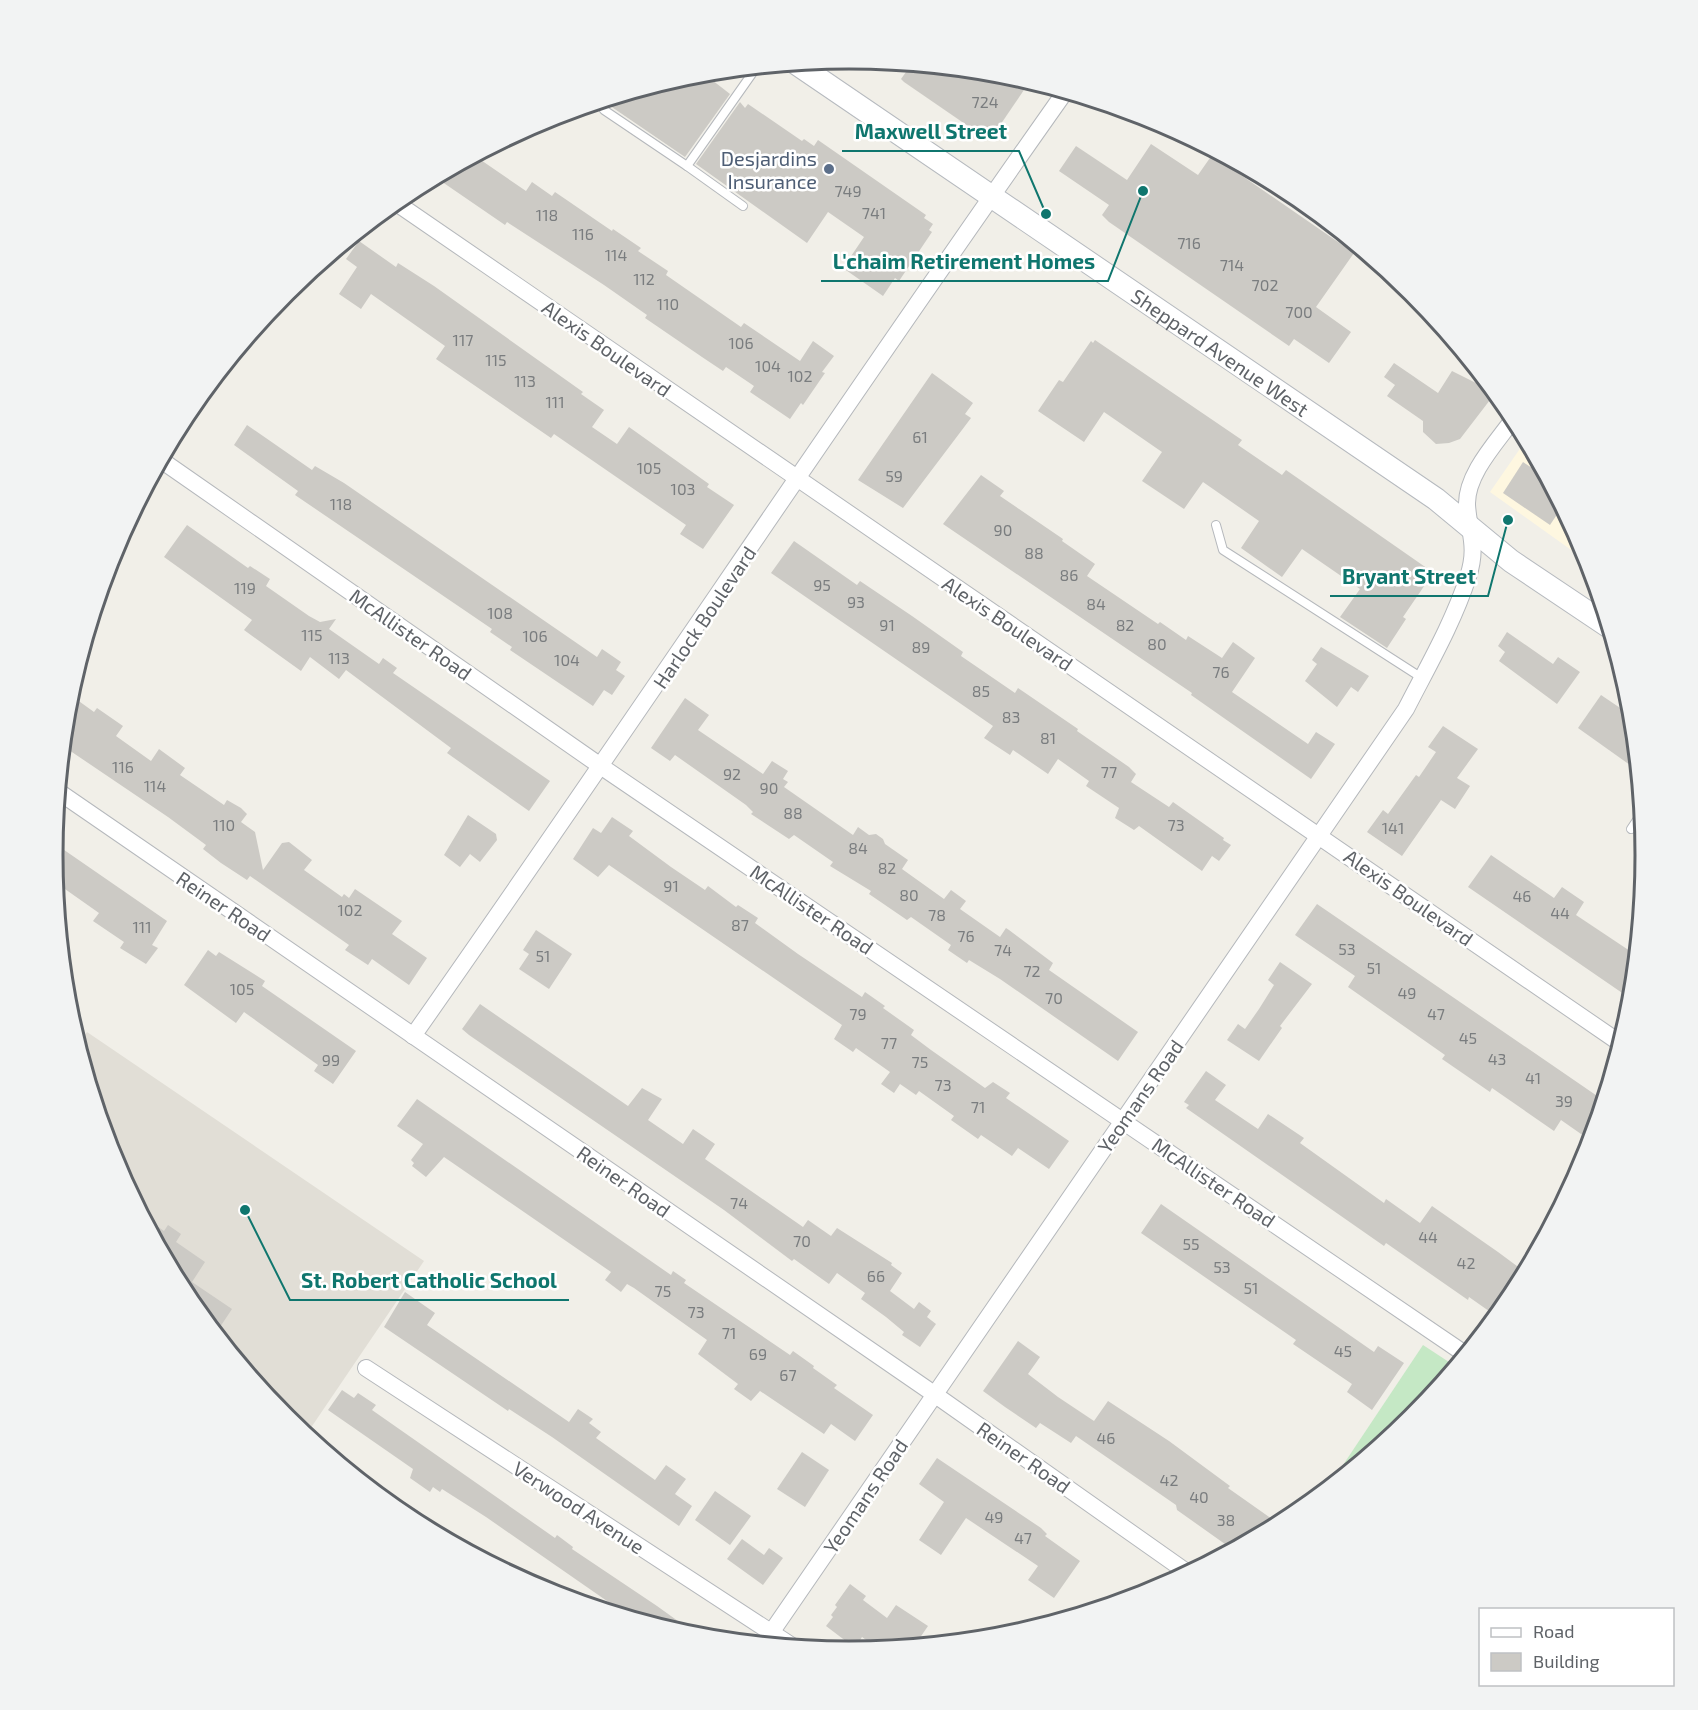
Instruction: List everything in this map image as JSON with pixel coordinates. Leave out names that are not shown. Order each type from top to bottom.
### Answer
[{"type":"main road","name":"Sheppard Avenue West","points":[[807,71],[1436,499],[1511,561],[1599,621]]},
{"type":"street","name":"Harlock Boulevard","points":[[413,1036],[602,767],[1060,99]]},
{"type":"street","name":"Alexis Boulevard","points":[[403,208],[1613,1038]]},
{"type":"street","name":"Yeomans Road","points":[[768,1636],[1406,710],[1449,625],[1468,576],[1474,547],[1467,503],[1472,480],[1508,427]]},
{"type":"street","name":"McAllister Road","points":[[167,464],[602,767],[1459,1350]]},
{"type":"street","name":"Reiner Road","points":[[66,797],[934,1395],[1180,1568]]},
{"type":"street","name":"Verwood Avenue","points":[[366,1368],[764,1636]]},
{"type":"lane","points":[[687,166],[751,76]]},
{"type":"lane","points":[[604,110],[743,206]]},
{"type":"lane","points":[[1216,525],[1223,549],[1422,678]]},
{"type":"lane","points":[[1631,829],[1634,825]]},
{"type":"shaded area","points":[[1521,447],[1554,507],[1574,552],[1490,492]]},
{"type":"shaded area","points":[[87,1032],[424,1261],[311,1428],[258,1373],[225,1333],[195,1292],[168,1248],[123,1156],[105,1108],[85,1035]]},
{"type":"green space","points":[[1423,1345],[1449,1362],[1405,1411],[1342,1467]]},
{"type":"building","points":[[906,72],[952,76],[1024,89],[992,137],[984,137],[901,79]]},
{"type":"building","points":[[714,81],[730,94],[685,157],[611,106],[646,96]]},
{"type":"building","points":[[740,102],[745,108],[748,104],[802,141],[804,139],[814,146],[818,140],[926,215],[924,218],[933,224],[929,230],[932,232],[899,281],[895,278],[883,296],[843,268],[864,237],[828,212],[807,243],[696,164]]},
{"type":"building","points":[[1151,144],[1198,175],[1210,157],[1231,168],[1354,253],[1316,307],[1351,332],[1329,363],[1294,339],[1289,346],[1109,222],[1102,215],[1109,205],[1059,171],[1076,146],[1127,180]]},
{"type":"building","points":[[481,160],[526,191],[532,182],[552,196],[555,192],[641,248],[638,251],[668,271],[666,275],[741,327],[744,323],[800,361],[813,341],[834,356],[803,405],[801,403],[790,419],[750,392],[754,386],[726,367],[723,371],[645,318],[647,315],[604,285],[507,222],[505,225],[443,182]]},
{"type":"building","points":[[359,241],[396,267],[398,263],[434,286],[583,392],[581,394],[604,410],[592,427],[617,444],[629,427],[709,484],[707,487],[734,505],[703,549],[680,534],[686,525],[554,434],[551,438],[436,359],[445,346],[371,294],[361,309],[339,294],[357,267],[346,259]]},
{"type":"building","points":[[1095,340],[1242,440],[1238,445],[1282,475],[1286,470],[1431,571],[1429,575],[1431,576],[1403,617],[1406,619],[1387,648],[1340,617],[1360,589],[1302,549],[1282,577],[1241,548],[1259,521],[1203,482],[1184,509],[1142,481],[1162,452],[1104,412],[1084,442],[1038,411],[1059,380],[1063,382],[1091,341],[1093,343]]},
{"type":"building","points":[[1394,363],[1438,393],[1452,371],[1478,384],[1490,400],[1460,439],[1436,444],[1423,432],[1423,421],[1387,396],[1395,385],[1384,377]]},
{"type":"building","points":[[932,373],[973,403],[965,414],[971,418],[903,508],[858,480]]},
{"type":"building","points":[[247,425],[312,470],[315,466],[344,483],[597,657],[602,649],[621,662],[616,670],[625,676],[612,695],[604,690],[593,706],[510,650],[512,647],[490,632],[492,629],[295,495],[298,491],[234,445]]},
{"type":"building","points":[[1523,462],[1534,469],[1557,514],[1550,525],[1503,493]]},
{"type":"building","points":[[981,475],[1004,491],[1000,496],[1095,564],[1087,576],[1158,624],[1160,622],[1186,640],[1188,636],[1222,658],[1233,642],[1255,658],[1232,692],[1308,744],[1316,732],[1335,744],[1311,779],[1191,695],[1192,693],[943,524]]},
{"type":"building","points":[[187,525],[248,568],[250,566],[270,579],[266,586],[309,616],[320,622],[336,619],[329,629],[379,664],[383,658],[397,668],[393,673],[550,781],[529,811],[447,753],[451,748],[346,670],[339,679],[310,657],[301,671],[244,630],[252,620],[164,557]]},
{"type":"building","points":[[794,541],[857,585],[860,581],[912,616],[963,652],[961,656],[1015,693],[1018,688],[1078,729],[1077,731],[1136,774],[1131,782],[1169,807],[1173,802],[1231,845],[1219,861],[1212,856],[1202,871],[1139,826],[1134,830],[1115,818],[1119,808],[1086,786],[1089,781],[1058,759],[1048,774],[1013,750],[1010,755],[984,738],[993,726],[771,573]]},
{"type":"building","points":[[1507,632],[1553,664],[1558,657],[1580,672],[1557,704],[1499,661],[1505,652],[1498,646]]},
{"type":"building","points":[[1321,647],[1369,676],[1358,692],[1351,687],[1337,707],[1305,681],[1317,664],[1312,660]]},
{"type":"building","points":[[1601,695],[1621,709],[1629,764],[1578,728]]},
{"type":"building","points":[[685,698],[709,715],[698,730],[763,774],[772,761],[788,771],[783,779],[788,782],[784,787],[853,835],[858,827],[869,835],[876,834],[883,839],[885,844],[908,860],[902,869],[944,899],[951,890],[966,901],[960,909],[1000,937],[1006,928],[1009,930],[1053,963],[1049,970],[1138,1032],[1118,1061],[1000,979],[969,960],[967,963],[948,950],[951,945],[911,917],[907,920],[869,894],[871,891],[830,866],[833,862],[794,835],[789,839],[751,814],[753,812],[746,805],[675,755],[670,761],[651,748]]},
{"type":"building","points":[[78,701],[94,712],[97,708],[123,726],[116,736],[151,761],[159,749],[185,768],[180,775],[224,805],[227,800],[241,808],[247,814],[241,822],[255,832],[263,870],[282,843],[289,842],[312,860],[304,870],[342,897],[344,894],[349,898],[355,889],[402,921],[392,934],[427,958],[409,985],[372,959],[368,965],[345,950],[349,945],[250,876],[247,880],[221,863],[203,849],[206,845],[70,751]]},
{"type":"building","points":[[1443,726],[1478,749],[1457,778],[1470,786],[1455,809],[1441,800],[1402,856],[1367,832],[1383,810],[1388,814],[1416,775],[1419,777],[1436,752],[1428,747]]},
{"type":"building","points":[[468,815],[496,834],[497,840],[480,862],[470,854],[460,867],[444,855]]},
{"type":"building","points":[[612,817],[633,831],[629,836],[671,867],[705,890],[708,886],[736,907],[738,905],[758,918],[755,923],[862,997],[865,992],[885,1006],[883,1008],[914,1030],[911,1035],[985,1088],[993,1082],[1010,1093],[1006,1098],[1069,1141],[1049,1169],[1018,1148],[1012,1156],[981,1135],[978,1139],[951,1120],[954,1116],[919,1091],[916,1095],[900,1084],[894,1093],[881,1084],[890,1072],[856,1048],[853,1052],[834,1039],[842,1025],[609,865],[598,877],[573,859],[593,828],[601,833]]},
{"type":"building","points":[[63,849],[167,921],[152,945],[158,948],[146,964],[120,948],[124,942],[93,921],[99,913],[64,889]]},
{"type":"building","points":[[1491,855],[1554,898],[1562,887],[1584,902],[1576,915],[1629,950],[1622,993],[1468,887]]},
{"type":"building","points":[[1317,904],[1597,1096],[1583,1135],[1561,1120],[1554,1131],[1492,1088],[1490,1092],[1442,1059],[1445,1055],[1348,987],[1355,976],[1295,935]]},
{"type":"building","points":[[536,930],[572,954],[549,989],[519,969],[529,954],[523,950]]},
{"type":"building","points":[[208,950],[216,956],[219,952],[265,981],[262,986],[356,1051],[333,1084],[314,1071],[318,1065],[244,1012],[236,1023],[184,985]]},
{"type":"building","points":[[1280,962],[1312,984],[1280,1026],[1282,1028],[1259,1061],[1227,1040],[1238,1024],[1245,1029],[1259,1009],[1274,985],[1268,980]]},
{"type":"building","points":[[480,1004],[628,1106],[642,1088],[662,1099],[648,1120],[683,1144],[693,1129],[715,1144],[705,1159],[803,1227],[808,1220],[831,1236],[837,1228],[892,1263],[891,1265],[902,1273],[890,1291],[914,1309],[919,1302],[931,1311],[927,1317],[936,1324],[920,1347],[902,1335],[904,1332],[861,1299],[865,1293],[837,1273],[829,1284],[794,1259],[792,1261],[724,1210],[469,1035],[462,1029]]},
{"type":"building","points":[[1206,1071],[1226,1085],[1215,1100],[1258,1129],[1268,1114],[1304,1138],[1300,1143],[1384,1203],[1386,1199],[1420,1223],[1432,1206],[1518,1267],[1489,1311],[1469,1297],[1468,1300],[1386,1243],[1384,1246],[1186,1108],[1189,1105],[1184,1102]]},
{"type":"building","points":[[417,1099],[671,1275],[673,1271],[686,1280],[684,1283],[790,1355],[793,1351],[814,1366],[813,1368],[837,1385],[834,1388],[873,1415],[855,1441],[831,1424],[824,1434],[760,1391],[751,1401],[734,1389],[738,1384],[698,1354],[707,1340],[627,1284],[621,1292],[605,1280],[611,1272],[444,1157],[426,1177],[412,1166],[414,1163],[411,1160],[423,1144],[397,1126]]},
{"type":"building","points":[[1161,1204],[1374,1352],[1378,1346],[1404,1363],[1372,1410],[1347,1392],[1352,1384],[1293,1344],[1296,1340],[1141,1233]]},
{"type":"building","points":[[156,1225],[164,1231],[168,1225],[181,1234],[176,1242],[205,1262],[192,1282],[232,1309],[220,1327],[195,1292]]},
{"type":"building","points":[[405,1292],[435,1313],[427,1325],[569,1422],[578,1409],[593,1419],[589,1423],[601,1432],[596,1438],[655,1480],[666,1465],[686,1479],[675,1494],[692,1506],[679,1526],[552,1437],[509,1409],[508,1411],[384,1327]]},
{"type":"building","points":[[1018,1341],[1040,1357],[1028,1374],[1058,1397],[1094,1421],[1108,1401],[1169,1441],[1271,1518],[1226,1545],[1177,1510],[1176,1505],[1076,1436],[1071,1443],[1040,1423],[1036,1428],[983,1391]]},
{"type":"building","points":[[342,1390],[354,1398],[358,1393],[376,1405],[372,1410],[555,1538],[557,1535],[573,1547],[572,1549],[679,1622],[610,1603],[442,1489],[440,1492],[433,1487],[430,1492],[410,1478],[413,1469],[328,1410]]},
{"type":"building","points":[[802,1452],[829,1470],[805,1507],[777,1489]]},
{"type":"building","points":[[937,1458],[1041,1528],[1047,1534],[1045,1536],[1080,1561],[1054,1598],[1028,1580],[1038,1566],[966,1518],[941,1555],[919,1540],[944,1502],[919,1484]]},
{"type":"building","points":[[715,1491],[751,1516],[730,1545],[695,1520]]},
{"type":"building","points":[[742,1539],[764,1555],[769,1548],[783,1558],[763,1585],[727,1559]]},
{"type":"building","points":[[850,1584],[866,1596],[863,1600],[887,1618],[896,1605],[928,1626],[920,1637],[867,1640],[862,1637],[860,1641],[846,1641],[826,1626],[833,1617],[831,1615],[837,1607],[835,1605]]},
{"type":"place","name":"Desjardins Insurance","points":[[829,169]]},
{"type":"place","name":"L'chaim Retirement Homes","points":[[1143,191]]},
{"type":"place","name":"Maxwell Street","points":[[1046,214]]},
{"type":"place","name":"Bryant Street","points":[[1508,520]]},
{"type":"place","name":"St. Robert Catholic School","points":[[245,1210]]}]
